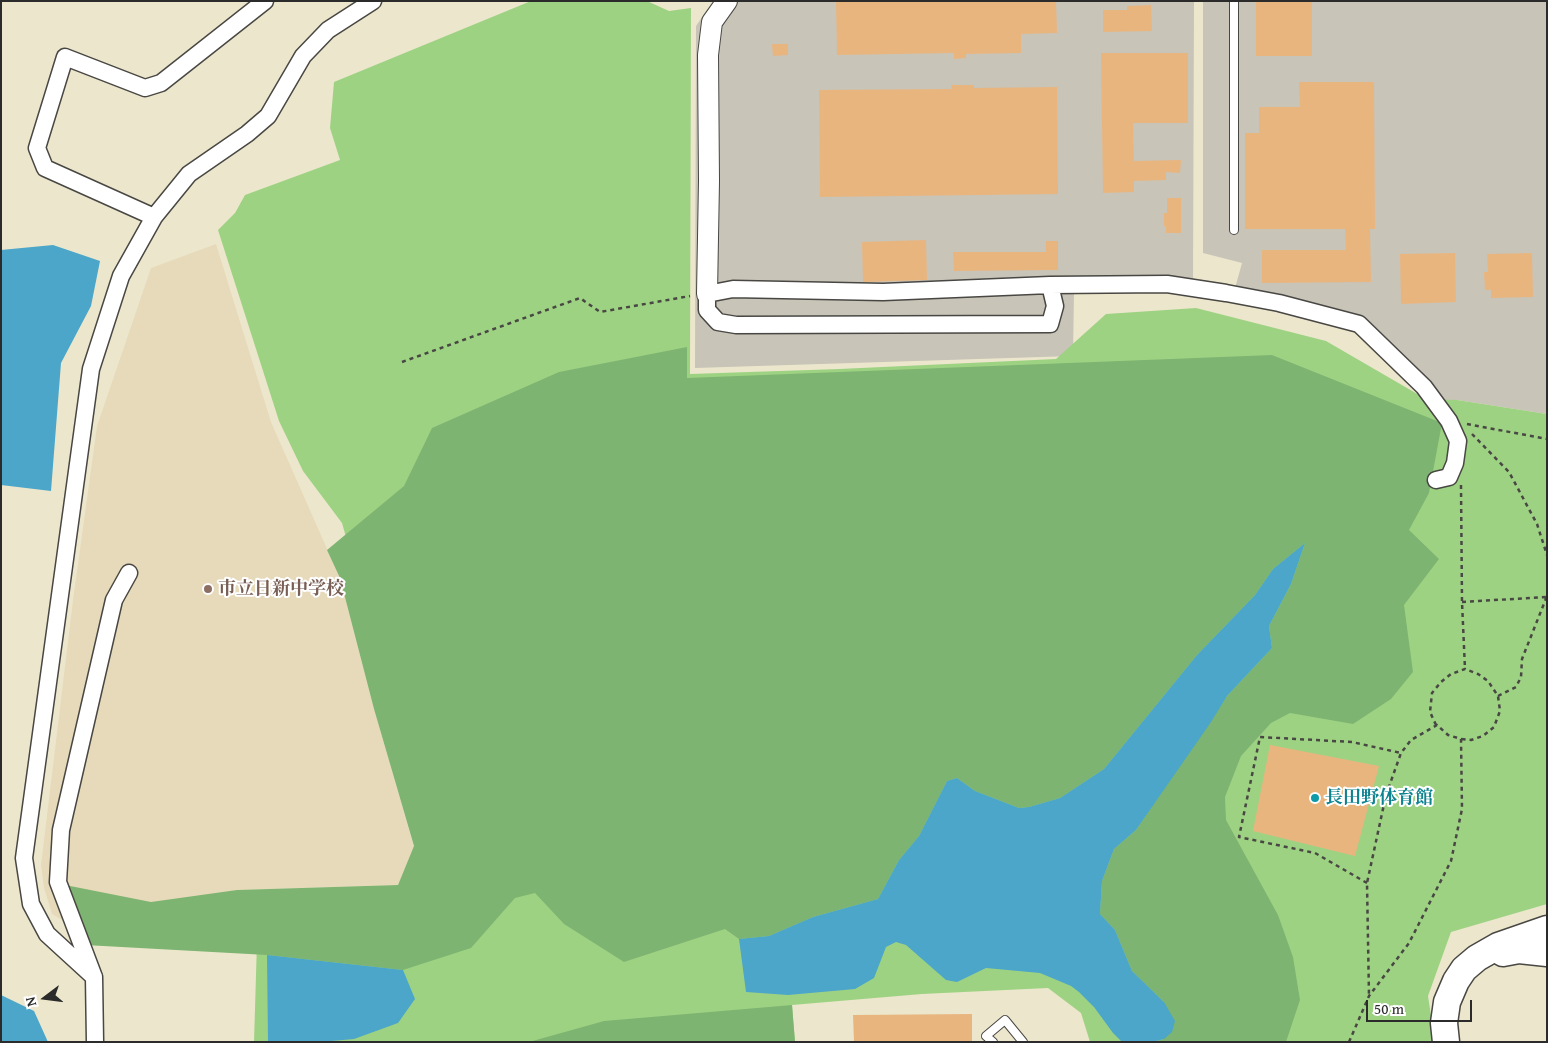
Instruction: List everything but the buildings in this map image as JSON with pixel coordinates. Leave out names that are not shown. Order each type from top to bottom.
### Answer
[{"type":"highway","points":[[1446,1042],[1444,1023],[1447,1002],[1456,981],[1464,969],[1477,958],[1498,946],[1547,929]]},
{"type":"highway","points":[[1477,958],[1519,950],[1547,954]]},
{"type":"street","points":[[154,217],[45,168],[37,148],[65,57],[145,88],[161,83],[264,1]]},
{"type":"street","points":[[94,977],[47,934],[31,904],[24,858],[91,369],[121,276],[154,217],[189,174],[247,134],[268,116],[303,56],[328,30],[373,1]]},
{"type":"street","points":[[727,1],[712,22],[708,55],[707,310],[718,322],[736,325],[1050,324],[1055,306],[1050,285]]},
{"type":"street","points":[[707,294],[733,290],[883,292],[1050,285],[1167,284],[1279,303],[1359,324],[1424,387],[1448,421],[1458,441],[1455,463],[1449,477],[1436,480]]},
{"type":"street","points":[[95,1042],[94,977],[58,882],[61,830],[114,600],[129,573]]},
{"type":"lane","points":[[1234,1],[1234,230]]},
{"type":"lane","points":[[993,1042],[986,1036],[1005,1020],[1023,1042]]},
{"type":"path","points":[[402,362],[580,298],[600,312],[707,294]]},
{"type":"path","points":[[1547,439],[1462,423],[1509,472],[1537,524],[1547,554]]},
{"type":"path","points":[[1461,485],[1462,602],[1465,669]]},
{"type":"path","points":[[1462,602],[1547,596],[1522,659],[1520,677],[1516,688],[1498,696]]},
{"type":"path","points":[[1465,669],[1478,674],[1488,681],[1498,696],[1500,711],[1494,727],[1483,736],[1471,740],[1448,735],[1437,726],[1430,712],[1432,693],[1441,682],[1452,674],[1465,669]]},
{"type":"path","points":[[1369,996],[1367,883],[1386,795],[1401,753],[1411,740],[1437,726]]},
{"type":"path","points":[[1367,883],[1315,853],[1239,838],[1260,737],[1352,742],[1401,753]]},
{"type":"path","points":[[1349,1042],[1369,996],[1409,943],[1451,861],[1462,808],[1461,739]]},
{"type":"shaded area","points":[[713,1],[1194,1],[1193,286],[1074,292],[1073,356],[695,368],[696,26]]},
{"type":"shaded area","points":[[1203,1],[1547,1],[1547,414],[1457,400],[1434,400],[1357,329],[1232,299],[1242,263],[1203,253]]},
{"type":"shaded area","name":"市立日新中学校","points":[[216,244],[271,422],[340,578],[374,709],[414,847],[398,885],[237,890],[101,943],[52,914],[44,888],[41,865],[73,600],[97,426],[151,268]]},
{"type":"green space","points":[[531,1],[647,1],[669,11],[691,8],[690,374],[1056,359],[1106,314],[1196,308],[1326,341],[1426,399],[1457,400],[1547,414],[1547,904],[1451,932],[1428,996],[1435,1042],[1090,1042],[1081,1013],[1048,988],[922,994],[792,1005],[795,1042],[254,1042],[258,907],[390,910],[435,852],[342,523],[303,471],[279,421],[218,230],[235,213],[245,195],[340,160],[330,128],[334,82]]},
{"type":"green space","points":[[687,347],[687,378],[1272,355],[1442,423],[1429,493],[1409,530],[1439,559],[1404,605],[1413,672],[1391,699],[1353,724],[1290,713],[1271,723],[1241,756],[1225,797],[1226,820],[1278,915],[1293,957],[1300,1000],[1286,1042],[1152,1042],[1164,1039],[1164,1002],[1132,971],[1115,930],[1100,914],[1102,881],[1114,849],[1136,830],[1227,696],[1272,648],[1269,626],[1291,584],[1305,543],[1273,569],[1255,595],[1197,655],[1104,769],[1060,798],[1019,808],[975,791],[957,778],[947,781],[919,836],[899,860],[878,899],[813,917],[769,936],[739,939],[725,929],[624,962],[564,924],[535,893],[515,898],[471,948],[403,970],[267,955],[85,945],[65,885],[151,902],[237,890],[398,885],[414,846],[374,709],[340,578],[327,550],[404,486],[432,428],[559,372]]},
{"type":"green space","points":[[792,1005],[795,1042],[529,1042],[604,1021]]},
{"type":"water","points":[[53,245],[100,261],[91,306],[61,363],[51,491],[1,485],[1,250]]},
{"type":"water","points":[[1305,543],[1291,584],[1269,626],[1272,648],[1227,696],[1136,830],[1114,849],[1102,881],[1100,914],[1115,930],[1132,971],[1164,1002],[1175,1021],[1172,1032],[1164,1039],[1152,1042],[1121,1041],[1094,1007],[1079,992],[1071,986],[1040,973],[986,968],[957,982],[946,980],[906,945],[896,942],[886,947],[874,978],[855,989],[788,995],[746,992],[739,939],[769,936],[813,917],[878,899],[899,860],[919,836],[947,781],[957,778],[975,791],[1019,808],[1060,798],[1104,769],[1197,655],[1255,595],[1273,569]]},
{"type":"water","points":[[267,955],[403,970],[415,999],[398,1023],[354,1039],[320,1042],[268,1042]]},
{"type":"water","points":[[1,995],[34,1011],[48,1042],[1,1042]]},
{"type":"place","name":"市立日新中学校","points":[[208,589]]},
{"type":"place","name":"長田野体育館","points":[[1315,798]]}]
